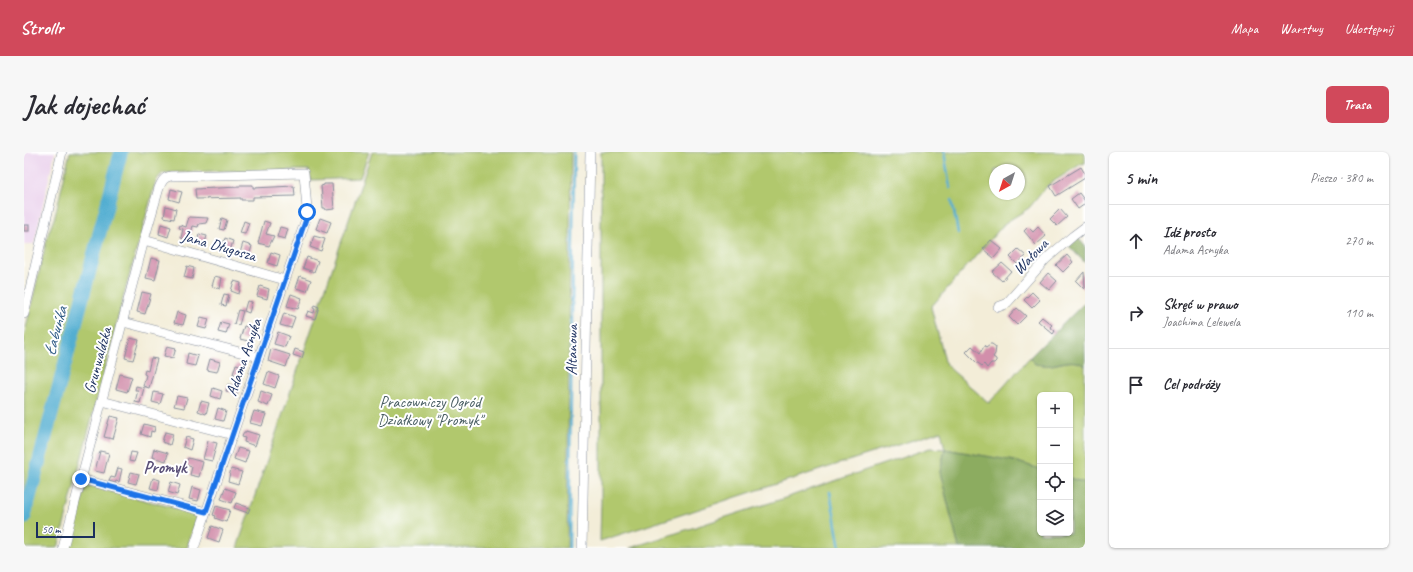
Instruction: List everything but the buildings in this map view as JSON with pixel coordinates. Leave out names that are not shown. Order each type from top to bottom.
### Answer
[{"type":"street","points":[[24,314],[28,278],[62,152]]},
{"type":"street","name":"Altanowa","points":[[582,548],[590,154]]},
{"type":"street","name":"Grunwaldzka","points":[[63,548],[144,240],[159,188],[163,180],[166,177],[171,176],[304,173]]},
{"type":"street","name":"Adama Asnyka","points":[[194,548],[307,216],[304,173]]},
{"type":"street","name":"Wałowa","points":[[998,307],[1006,304],[1050,256],[1085,227]]},
{"type":"street","name":"Jana Długosza","points":[[144,240],[285,280]]},
{"type":"street","points":[[123,322],[259,357]]},
{"type":"street","points":[[102,401],[233,435]]},
{"type":"street","points":[[81,479],[206,512]]},
{"type":"shaded area","points":[[24,152],[55,152],[34,244],[24,244]]},
{"type":"green space","points":[[70,152],[369,152],[360,178],[311,180],[309,170],[163,173],[159,176],[155,184],[125,291],[58,548],[24,548],[24,336],[48,234],[55,216]]},
{"type":"green space","name":"Pracowniczy Ogród Działkowy \"Promyk\"","points":[[372,152],[571,152],[567,548],[237,548]]},
{"type":"green space","points":[[601,152],[1085,152],[1085,163],[1048,185],[1029,208],[1005,223],[931,307],[946,365],[989,403],[1030,357],[1035,364],[1051,365],[1073,361],[1081,363],[1085,366],[1085,483],[1073,479],[1073,392],[1037,392],[1037,468],[1014,461],[945,449],[941,431],[600,541]]},
{"type":"green space","points":[[1078,238],[1085,246],[1085,263],[1069,246]]},
{"type":"green space","points":[[1085,302],[1085,366],[1077,362],[1064,362],[1047,365],[1035,364],[1030,357]]},
{"type":"green space","points":[[930,448],[945,449],[940,472],[959,548],[630,548],[782,499]]},
{"type":"green space","points":[[945,449],[1014,461],[1037,468],[1037,536],[1073,536],[1073,479],[1085,483],[1085,548],[959,548],[940,472]]},
{"type":"green space","points":[[86,485],[198,514],[187,548],[69,548]]},
{"type":"waterway","name":"Łabuńka","points":[[24,518],[121,152]]},
{"type":"waterway","points":[[569,548],[574,152]]},
{"type":"waterway","points":[[944,152],[950,188]]},
{"type":"waterway","points":[[952,200],[958,233]]},
{"type":"waterway","points":[[830,492],[840,548]]},
{"type":"district","name":"Promyk","points":[[165,467]]},
{"type":"route","points":[[81,479],[206,512],[306,219],[307,212]]}]
